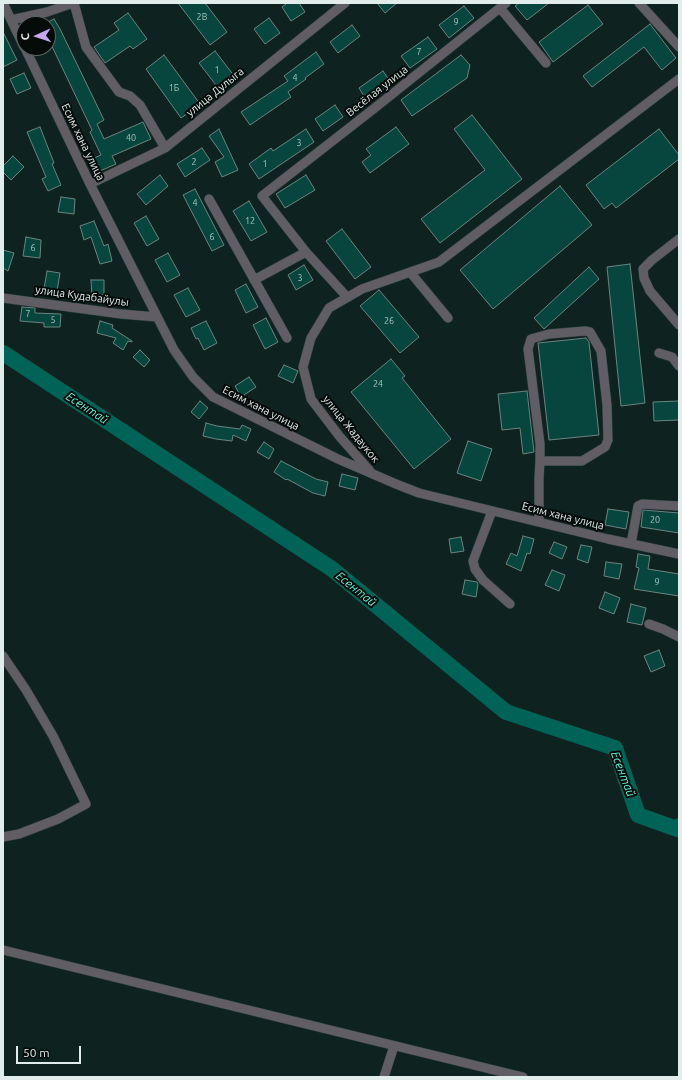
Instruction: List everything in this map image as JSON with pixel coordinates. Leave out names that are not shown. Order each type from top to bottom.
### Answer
[{"type":"street","name":"Есим хана улица","points":[[3,3],[16,30]]},
{"type":"street","points":[[11,20],[46,8],[73,3],[86,47],[119,92],[130,96],[140,105],[165,148]]},
{"type":"street","name":"улица Дулыга","points":[[90,184],[165,148],[345,3]]},
{"type":"street","points":[[639,3],[679,47]]},
{"type":"street","points":[[503,5],[546,63]]},
{"type":"street","name":"Весёлая улица","points":[[306,252],[262,196],[376,108],[503,5]]},
{"type":"street","name":"Есим хана улица","points":[[28,56],[90,184],[174,350],[193,377],[213,397],[331,456],[419,492],[492,511],[679,554]]},
{"type":"street","name":"улица Жадаукок","points":[[372,474],[340,437],[311,399],[304,367],[311,338],[329,308],[362,289],[439,262],[679,79]]},
{"type":"street","points":[[209,199],[287,338]]},
{"type":"street","points":[[679,239],[643,269],[644,278],[650,292],[679,325]]},
{"type":"street","points":[[254,280],[306,252],[347,297]]},
{"type":"street","points":[[410,272],[448,318]]},
{"type":"street","name":"улица Кудабайулы","points":[[3,298],[121,314],[157,317]]},
{"type":"street","points":[[539,522],[540,444],[528,349],[531,339],[549,334],[585,331],[590,332],[601,351],[607,405],[608,440],[604,447],[582,461],[540,462]]},
{"type":"street","points":[[660,353],[672,357],[679,366]]},
{"type":"street","points":[[631,544],[638,506],[642,504],[679,506]]},
{"type":"street","points":[[492,511],[473,561],[475,569],[484,580],[510,604]]},
{"type":"street","points":[[649,624],[663,629],[679,638]]},
{"type":"street","points":[[3,656],[26,690],[53,736],[86,804],[58,819],[19,834],[3,838]]},
{"type":"street","points":[[3,950],[523,1077]]},
{"type":"street","points":[[384,1077],[394,1046]]},
{"type":"building","points":[[178,3],[205,3],[227,32],[210,45]]},
{"type":"building","points":[[287,3],[299,3],[305,12],[291,21],[282,7]]},
{"type":"building","points":[[377,3],[397,3],[385,13]]},
{"type":"building","points":[[519,3],[549,3],[527,20],[515,6]]},
{"type":"building","points":[[588,5],[603,24],[553,62],[539,42]]},
{"type":"building","points":[[464,6],[474,18],[449,38],[439,25]]},
{"type":"building","points":[[128,13],[147,39],[133,49],[130,46],[105,63],[94,47],[119,30],[114,23]]},
{"type":"building","points":[[269,18],[280,33],[265,44],[254,29]]},
{"type":"building","points":[[56,22],[104,120],[97,124],[104,139],[143,122],[151,139],[112,156],[116,164],[100,171],[94,158],[101,155],[90,132],[92,130],[56,55]]},
{"type":"building","points":[[650,24],[676,58],[662,70],[644,47],[592,87],[583,76]]},
{"type":"building","points":[[352,25],[360,36],[338,53],[330,42]]},
{"type":"building","points":[[3,32],[17,60],[3,67]]},
{"type":"building","points":[[428,37],[437,49],[410,68],[401,56]]},
{"type":"building","points":[[215,51],[235,77],[219,89],[199,63]]},
{"type":"building","points":[[316,52],[324,64],[288,92],[291,97],[250,125],[241,112],[288,81],[284,76]]},
{"type":"building","points":[[164,55],[203,108],[194,115],[191,111],[181,118],[146,69]]},
{"type":"building","points":[[461,55],[470,65],[467,78],[412,116],[401,100]]},
{"type":"building","points":[[383,71],[392,84],[367,101],[359,88]]},
{"type":"building","points":[[24,73],[31,88],[17,94],[10,79]]},
{"type":"building","points":[[335,105],[343,117],[323,131],[315,119]]},
{"type":"building","points":[[472,115],[522,179],[440,243],[421,219],[485,170],[454,129]]},
{"type":"building","points":[[40,127],[54,163],[52,164],[61,185],[48,191],[42,179],[46,177],[27,132]]},
{"type":"building","points":[[396,127],[409,144],[370,173],[362,162],[371,155],[366,149]]},
{"type":"building","points":[[219,129],[238,170],[222,177],[215,162],[224,157],[209,136]]},
{"type":"building","points":[[306,129],[314,142],[259,179],[249,164],[271,148],[273,151]]},
{"type":"building","points":[[659,129],[679,155],[679,159],[616,208],[612,203],[604,209],[586,185]]},
{"type":"building","points":[[202,148],[210,160],[185,177],[177,164]]},
{"type":"building","points":[[13,156],[24,167],[11,180],[3,172],[3,166]]},
{"type":"building","points":[[160,175],[168,186],[146,205],[137,194]]},
{"type":"building","points":[[306,175],[315,190],[285,208],[276,194]]},
{"type":"building","points":[[560,186],[592,225],[493,309],[460,270]]},
{"type":"building","points":[[195,189],[224,245],[212,251],[183,195]]},
{"type":"building","points":[[61,197],[75,199],[74,214],[58,212]]},
{"type":"building","points":[[249,201],[267,232],[251,241],[233,211]]},
{"type":"building","points":[[146,216],[159,239],[147,246],[134,223]]},
{"type":"building","points":[[94,221],[104,246],[108,244],[112,261],[100,264],[91,237],[84,240],[80,226]]},
{"type":"building","points":[[342,229],[371,267],[355,279],[326,241]]},
{"type":"building","points":[[26,237],[41,240],[40,258],[23,256]]},
{"type":"building","points":[[3,250],[14,253],[8,271],[3,268]]},
{"type":"building","points":[[168,253],[180,275],[167,282],[155,260]]},
{"type":"building","points":[[630,264],[645,403],[621,406],[607,267]]},
{"type":"building","points":[[304,265],[313,280],[296,290],[288,275]]},
{"type":"building","points":[[589,267],[599,279],[544,329],[534,318]]},
{"type":"building","points":[[47,271],[60,273],[57,291],[44,289]]},
{"type":"building","points":[[91,280],[104,280],[104,295],[92,296]]},
{"type":"building","points":[[246,284],[258,307],[246,313],[235,290]]},
{"type":"building","points":[[188,288],[200,310],[186,317],[174,295]]},
{"type":"building","points":[[379,290],[419,337],[400,353],[360,306]]},
{"type":"building","points":[[22,307],[35,308],[35,313],[61,314],[60,327],[44,327],[44,323],[20,321]]},
{"type":"building","points":[[266,318],[278,342],[265,349],[253,325]]},
{"type":"building","points":[[100,321],[113,325],[112,328],[132,342],[128,341],[123,350],[113,343],[116,338],[97,333]]},
{"type":"building","points":[[206,321],[217,343],[204,350],[198,338],[196,339],[191,328]]},
{"type":"building","points":[[586,338],[589,342],[599,435],[549,440],[538,343]]},
{"type":"building","points":[[140,350],[150,360],[144,367],[133,357]]},
{"type":"building","points":[[391,359],[405,376],[402,378],[451,439],[414,469],[351,392]]},
{"type":"building","points":[[284,365],[298,371],[293,383],[278,376]]},
{"type":"building","points":[[249,377],[256,387],[241,397],[235,386]]},
{"type":"building","points":[[527,391],[534,452],[523,454],[520,428],[502,430],[498,394]]},
{"type":"building","points":[[200,401],[208,408],[199,419],[191,412]]},
{"type":"building","points":[[679,401],[679,420],[654,421],[653,402]]},
{"type":"building","points":[[206,423],[240,429],[242,425],[251,429],[246,441],[233,435],[232,441],[216,439],[203,436]]},
{"type":"building","points":[[468,441],[492,449],[481,481],[457,473]]},
{"type":"building","points":[[264,442],[274,449],[269,459],[257,452]]},
{"type":"building","points":[[281,461],[316,479],[328,482],[325,496],[313,493],[287,479],[286,480],[274,472]]},
{"type":"building","points":[[342,474],[358,478],[355,490],[339,486]]},
{"type":"building","points":[[608,509],[629,512],[626,529],[605,525]]},
{"type":"building","points":[[643,510],[679,513],[679,533],[641,527]]},
{"type":"building","points":[[523,536],[534,539],[530,554],[527,553],[521,571],[506,564],[511,553],[517,556]]},
{"type":"building","points":[[461,537],[464,551],[451,553],[449,539]]},
{"type":"building","points":[[554,542],[567,547],[562,559],[549,553]]},
{"type":"building","points":[[581,545],[592,547],[588,563],[577,559]]},
{"type":"building","points":[[638,554],[650,556],[648,569],[679,574],[679,596],[634,589],[639,568],[636,567]]},
{"type":"building","points":[[606,562],[622,564],[619,579],[604,576]]},
{"type":"building","points":[[552,570],[565,575],[559,591],[545,585]]},
{"type":"building","points":[[465,580],[477,582],[476,597],[462,594]]},
{"type":"building","points":[[605,592],[620,598],[614,614],[599,608]]},
{"type":"building","points":[[631,604],[646,608],[642,625],[627,622]]},
{"type":"building","points":[[659,650],[665,666],[651,672],[644,656]]},
{"type":"waterway","name":"Есентай","points":[[3,353],[332,569],[506,712],[615,748],[638,815],[677,829],[679,826]]}]
